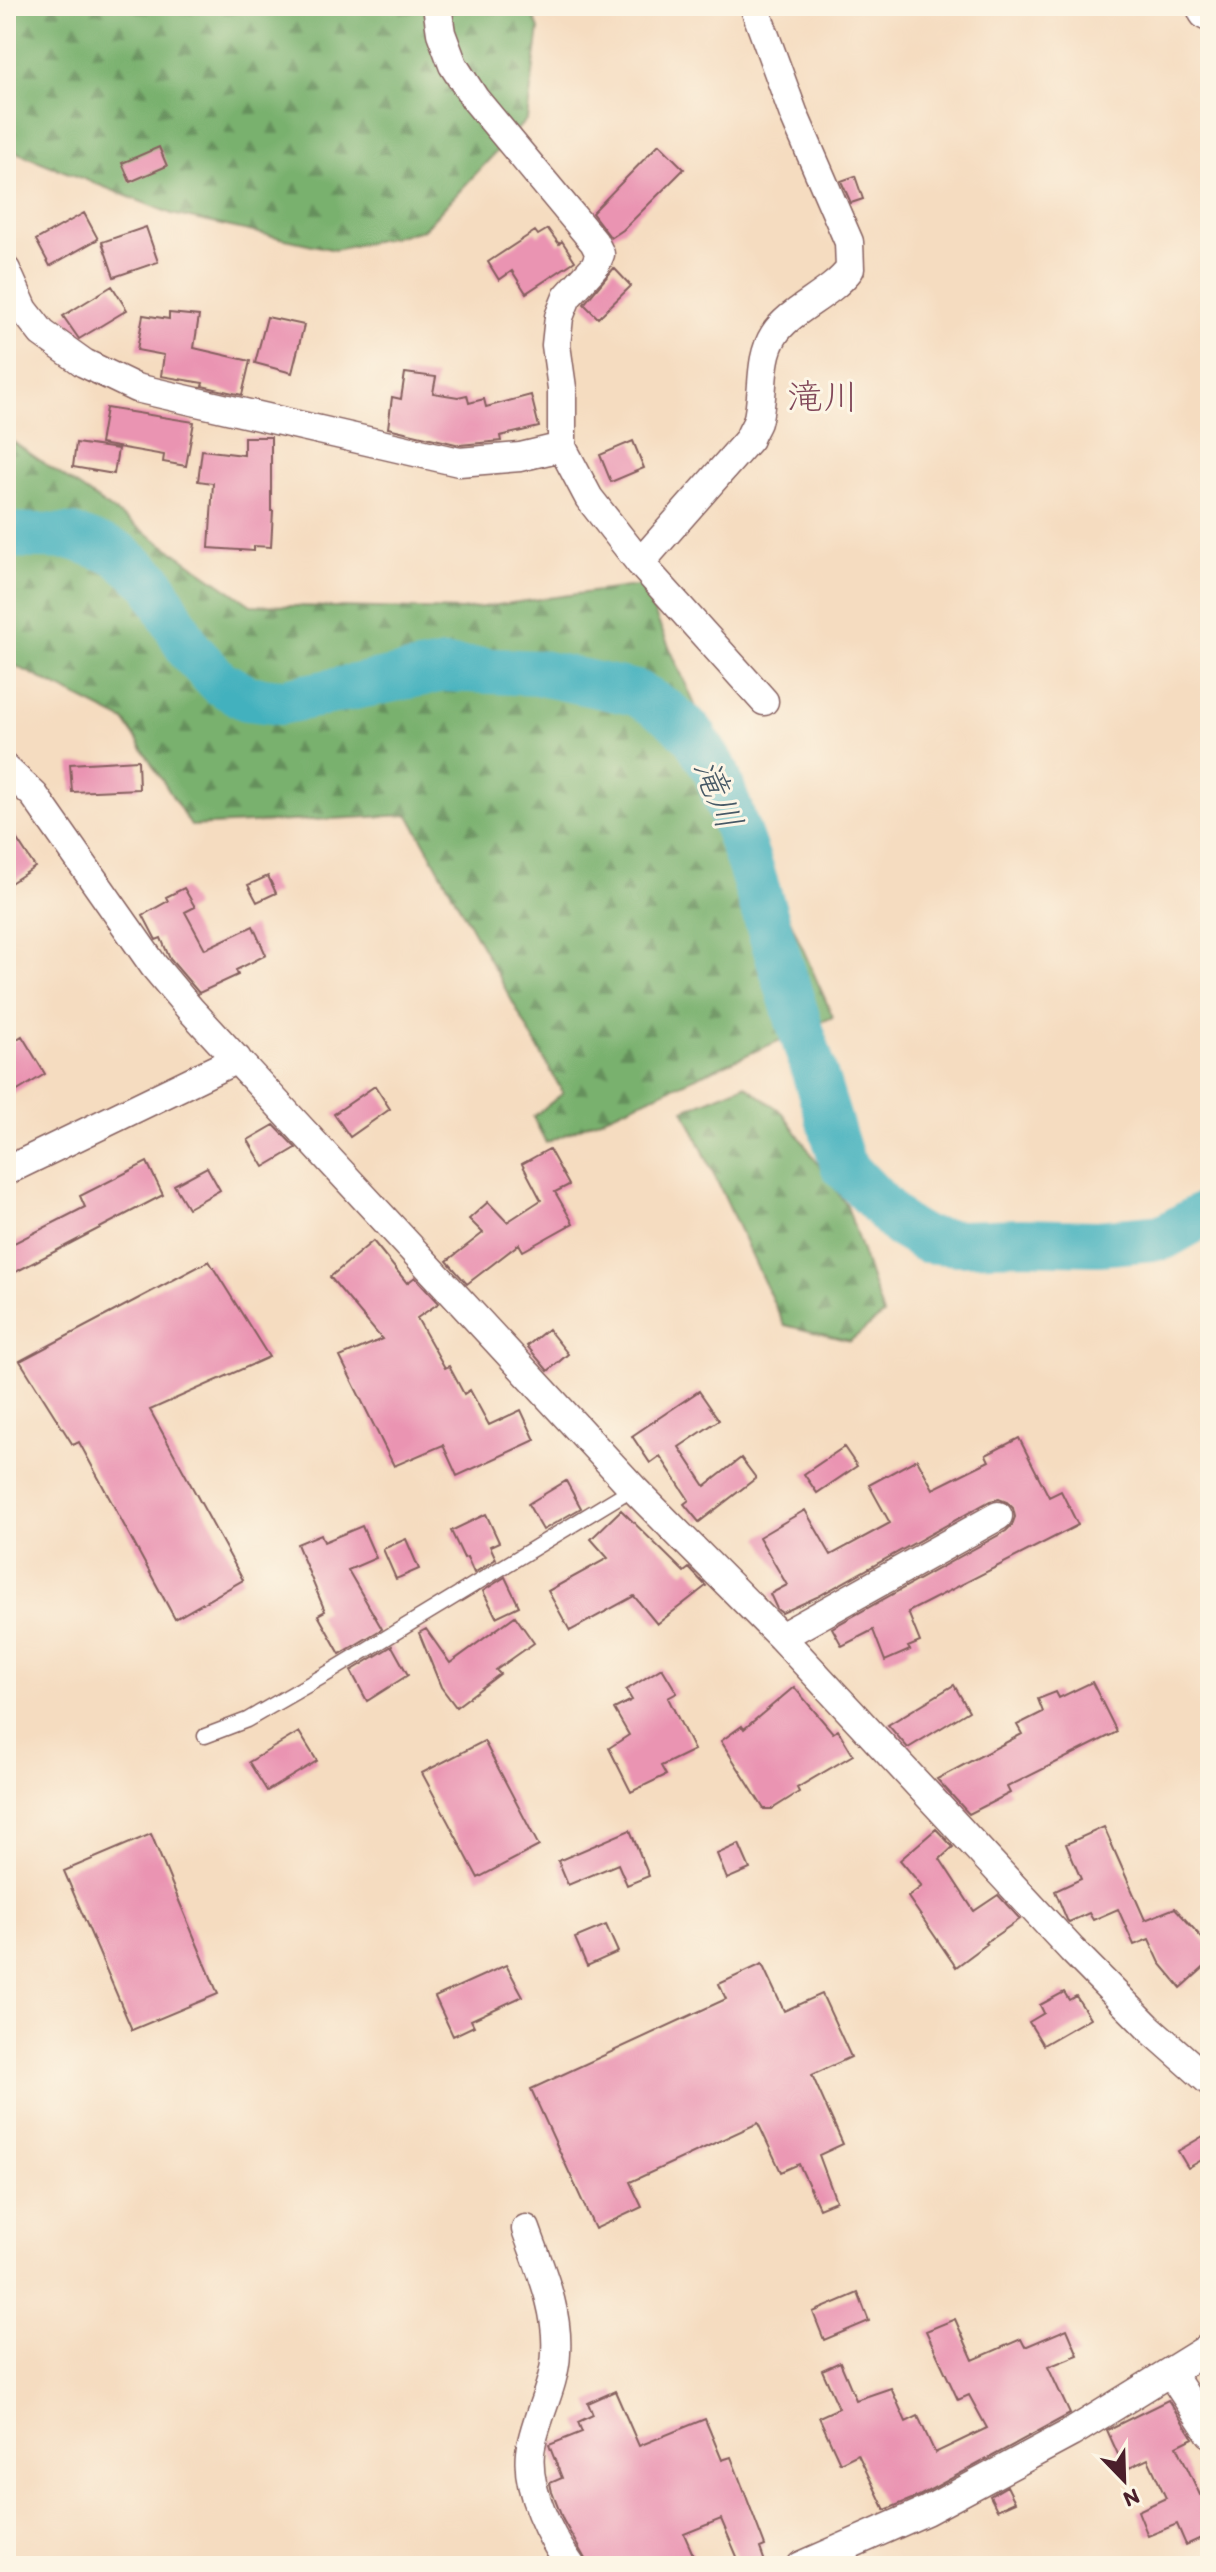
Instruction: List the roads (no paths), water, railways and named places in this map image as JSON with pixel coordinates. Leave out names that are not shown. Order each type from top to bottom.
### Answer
[{"type":"street","points":[[437,6],[441,33],[453,65],[468,88],[594,242],[600,254],[595,266],[567,297],[559,317],[556,345],[562,388],[562,447],[589,498],[640,563],[764,701]]},
{"type":"street","points":[[640,563],[749,439],[757,422],[767,355],[773,336],[784,323],[840,282],[850,269],[849,242],[794,115],[754,6]]},
{"type":"street","points":[[6,270],[24,310],[42,333],[84,363],[136,388],[459,462],[520,457],[562,447]]},
{"type":"street","points":[[6,769],[34,795],[154,966],[237,1059],[633,1488],[781,1637],[1072,1950],[1149,2028],[1210,2082]]},
{"type":"street","points":[[6,1171],[237,1059]]},
{"type":"street","points":[[781,1637],[998,1516]]},
{"type":"street","points":[[526,2229],[556,2325],[556,2356],[530,2454],[532,2478],[543,2521],[571,2566]]},
{"type":"street","points":[[801,2566],[926,2511],[1071,2433],[1210,2347]]},
{"type":"street","points":[[1170,2372],[1210,2433]]},
{"type":"lane","points":[[205,1736],[247,1720],[325,1675],[633,1488]]},
{"type":"waterway","name":"滝川","points":[[6,535],[73,537],[117,553],[152,582],[190,651],[219,682],[247,698],[280,702],[444,669],[541,673],[636,693],[666,711],[692,733],[716,771],[750,866],[843,1165],[900,1225],[926,1240],[959,1243],[1098,1243],[1164,1237],[1210,1211]]},
{"type":"district","name":"滝川","points":[[823,396]]}]
